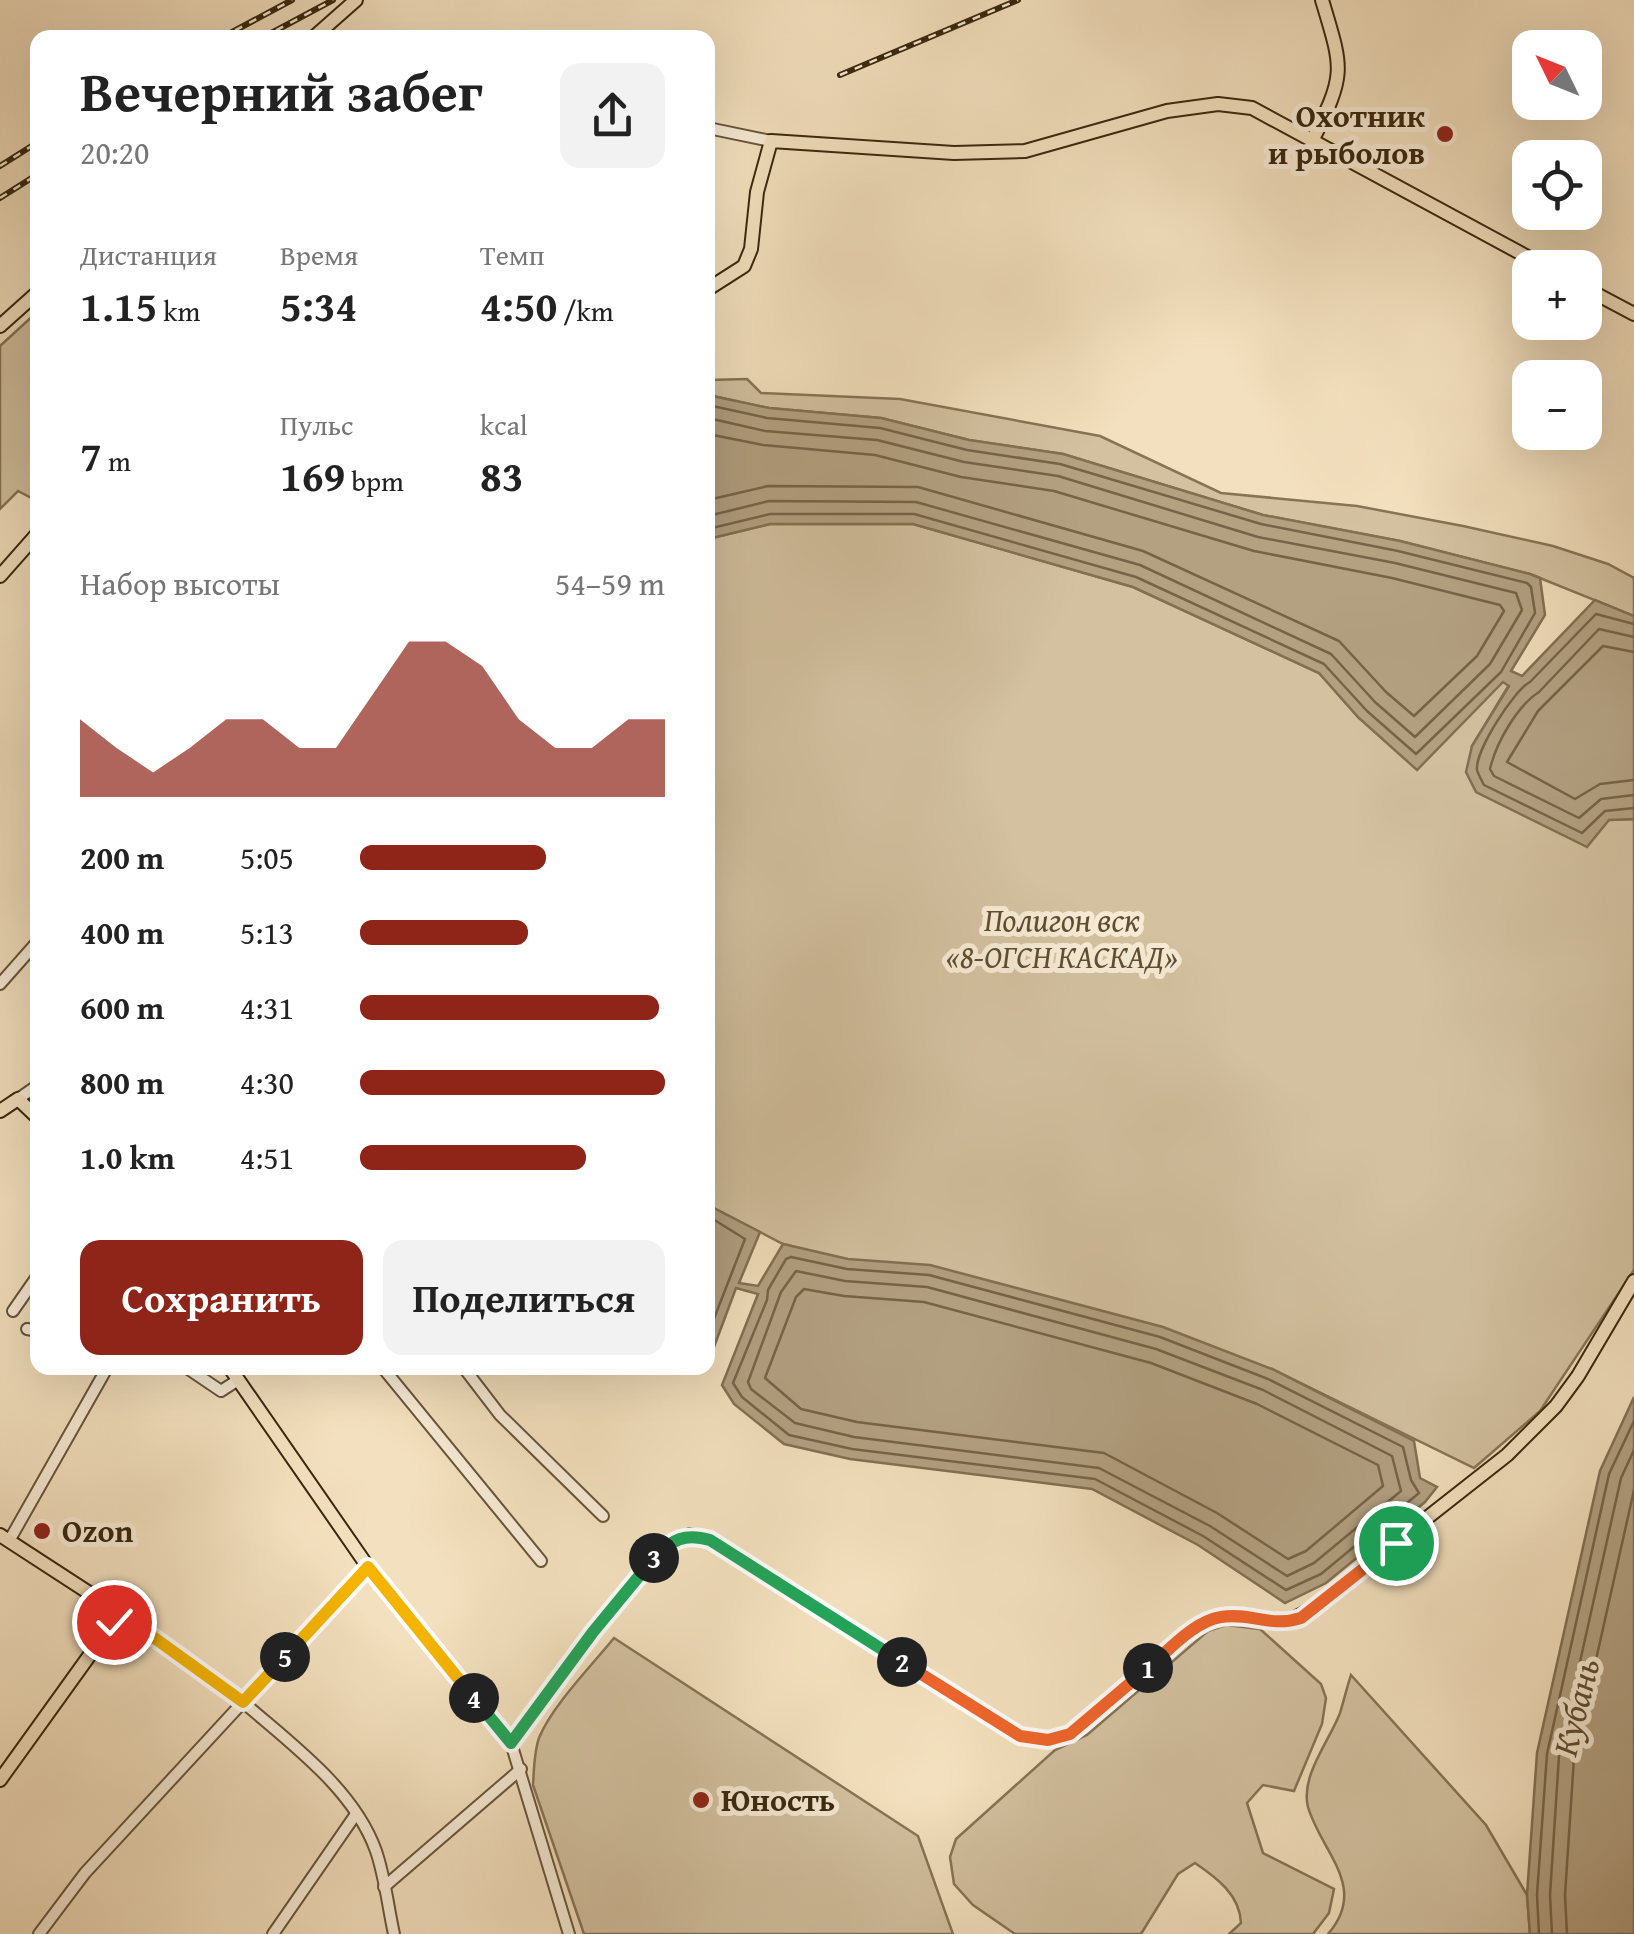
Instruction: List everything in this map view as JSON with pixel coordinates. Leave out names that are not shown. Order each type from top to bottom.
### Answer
[{"type":"main road","points":[[322,30],[356,0]]},
{"type":"main road","points":[[1313,139],[1336,93],[1340,69],[1322,0]]},
{"type":"main road","points":[[715,285],[744,266],[751,249],[756,192],[770,141],[954,153],[1026,151],[1166,112],[1218,104],[1252,108],[1515,250]]},
{"type":"main road","points":[[1602,297],[1634,314]]},
{"type":"main road","points":[[0,326],[30,299]]},
{"type":"main road","points":[[0,576],[30,543]]},
{"type":"main road","points":[[0,1111],[18,1098],[30,1110]]},
{"type":"main road","points":[[237,1375],[368,1567],[511,1743],[656,1555],[672,1541],[690,1535],[710,1540],[1020,1736],[1048,1740],[1070,1734],[1195,1629],[1218,1617],[1282,1624],[1301,1618],[1507,1455],[1556,1406],[1634,1281]]},
{"type":"main road","points":[[4,1538],[120,1613],[243,1702],[368,1567]]},
{"type":"main road","points":[[0,1780],[120,1613]]},
{"type":"street","points":[[715,129],[770,141]]},
{"type":"street","points":[[0,984],[30,950]]},
{"type":"street","points":[[18,1098],[30,1090]]},
{"type":"street","points":[[13,1311],[30,1287]]},
{"type":"street","points":[[4,1538],[103,1375]]},
{"type":"street","points":[[197,1375],[221,1391],[233,1375]]},
{"type":"street","points":[[389,1375],[541,1561]]},
{"type":"street","points":[[469,1375],[500,1414],[603,1516]]},
{"type":"street","points":[[39,1934],[85,1873],[243,1702],[299,1751],[356,1814],[375,1849],[394,1934]]},
{"type":"street","points":[[511,1743],[569,1934]]},
{"type":"street","points":[[384,1887],[521,1769]]},
{"type":"street","points":[[273,1934],[356,1814]]},
{"type":"green space","points":[[30,318],[30,497],[18,491],[0,509],[0,346]]},
{"type":"green space","points":[[747,379],[761,393],[900,399],[1100,436],[1221,493],[1357,506],[1553,546],[1608,564],[1634,578],[1634,616],[1530,574],[1400,541],[1263,515],[1063,454],[969,440],[881,418],[769,408],[715,396],[715,380]]},
{"type":"green space","name":"Полигон вск «8-ОГСН КАСКАД»","points":[[770,524],[913,524],[1133,587],[1319,673],[1359,718],[1503,682],[1509,685],[1472,746],[1609,820],[1634,819],[1634,1270],[1540,1411],[1474,1468],[1272,1369],[783,1244],[715,1209],[715,537]]},
{"type":"green space","points":[[1226,1625],[1260,1629],[1321,1684],[1326,1698],[1322,1724],[1294,1791],[1263,1785],[1247,1803],[1263,1853],[1334,1889],[1329,1913],[1313,1934],[1229,1934],[1241,1923],[1236,1904],[1219,1881],[1195,1863],[1178,1874],[1141,1934],[1015,1934],[973,1905],[954,1884],[950,1857],[956,1839],[1055,1750],[1087,1735],[1208,1631]]},
{"type":"green space","name":"Юность","points":[[614,1638],[918,1836],[953,1934],[584,1934],[533,1785],[534,1761],[539,1738],[553,1713]]},
{"type":"green space","points":[[1351,1675],[1486,1825],[1527,1895],[1530,1934],[1328,1934],[1344,1901],[1343,1885],[1308,1807],[1308,1783],[1340,1713]]},
{"type":"water","points":[[715,396],[769,408],[881,418],[969,440],[1063,454],[1263,515],[1400,541],[1530,574],[1540,578],[1545,615],[1511,671],[1522,676],[1595,600],[1634,616],[1634,819],[1609,820],[1587,847],[1476,792],[1466,772],[1472,746],[1509,686],[1503,682],[1417,770],[1359,718],[1319,673],[1133,587],[913,524],[770,524],[715,537]]},
{"type":"water","points":[[715,1209],[760,1232],[739,1283],[758,1286],[783,1244],[848,1259],[930,1265],[1163,1327],[1272,1369],[1414,1441],[1420,1478],[1437,1487],[1425,1502],[1326,1583],[1285,1603],[1198,1545],[1092,1489],[850,1459],[784,1444],[734,1404],[722,1385],[758,1294],[736,1288],[715,1344]]},
{"type":"water","name":"Кубань","points":[[1634,1397],[1634,1934],[1530,1934],[1527,1895],[1537,1753],[1600,1471]]},
{"type":"railway","points":[[236,30],[292,0]]},
{"type":"railway","points":[[277,30],[333,0]]},
{"type":"railway","points":[[840,75],[1018,0]]},
{"type":"railway","points":[[0,166],[30,147]]},
{"type":"railway","points":[[0,198],[30,179]]},
{"type":"place","name":"Охотник и рыболов","points":[[1445,134]]},
{"type":"place","name":"Ozon","points":[[42,1531]]},
{"type":"place","name":"Юность","points":[[701,1800]]},
{"type":"route","points":[[114,1622],[120,1613],[243,1702],[368,1567],[511,1743],[656,1555],[672,1541],[690,1535],[710,1540],[1020,1736],[1048,1740],[1070,1734],[1195,1629],[1218,1617],[1282,1624],[1301,1618],[1396,1543]]}]
